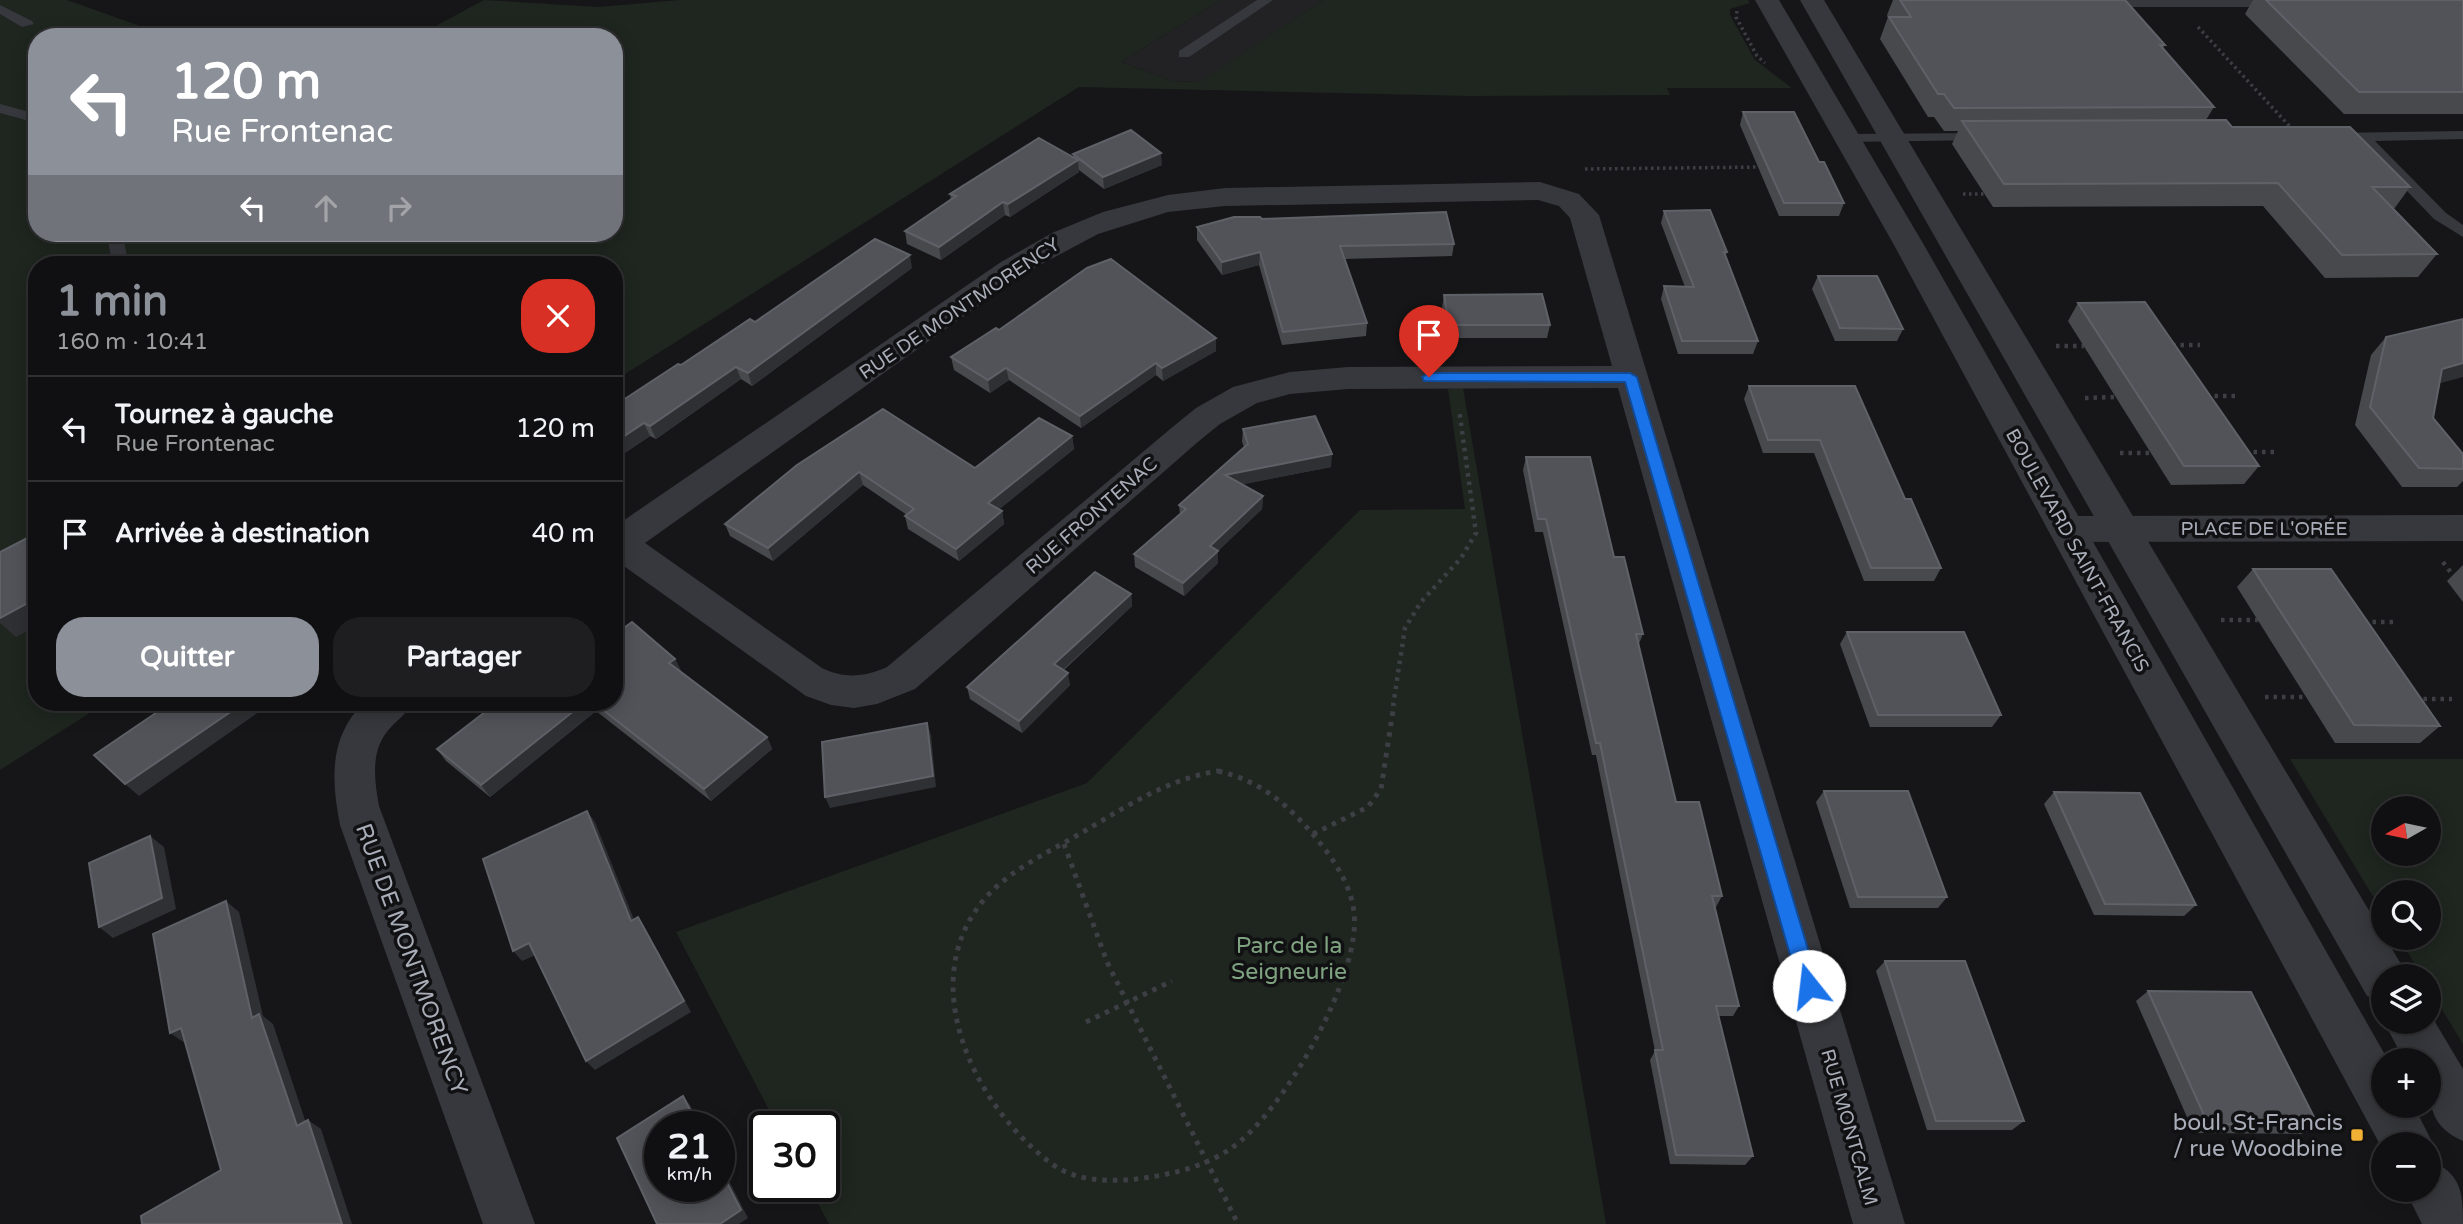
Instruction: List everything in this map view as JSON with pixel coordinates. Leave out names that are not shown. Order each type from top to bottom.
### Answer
[{"type":"street","name":"BOULEVARD SAINT-FRANCIS","points":[[1767,0],[1848,138],[2371,1079]]},
{"type":"street","points":[[1812,0],[2375,964]]},
{"type":"street","name":"RUE MONTCALM","points":[[1572,182],[1578,207],[1584,215],[1879,1224]]},
{"type":"street","name":"RUE DE MONTMORENCY","points":[[623,540],[1012,268],[1055,242],[1105,219],[1150,205],[1201,198],[1540,191],[1572,182]]},
{"type":"street","name":"RUE FRONTENAC","points":[[623,548],[808,679],[827,690],[843,693],[865,692],[901,678],[1187,433],[1227,404],[1267,388],[1317,379],[1630,377]]},
{"type":"street","name":"PLACE DE L'ORÉE","points":[[2066,529],[2463,528]]},
{"type":"street","name":"RUE DE MONTMORENCY","points":[[383,711],[370,722],[352,759],[352,779],[359,812],[509,1224]]},
{"type":"street","points":[[2415,1034],[2463,1116]]},
{"type":"street","points":[[2438,1202],[2451,1224]]},
{"type":"lane","points":[[1184,54],[1266,0]]},
{"type":"lane","points":[[2086,4],[2300,3]]},
{"type":"lane","points":[[0,9],[27,24]]},
{"type":"lane","points":[[0,108],[28,116]]},
{"type":"lane","points":[[2300,138],[2463,135]]},
{"type":"lane","points":[[2362,136],[2440,216],[2463,232]]},
{"type":"lane","points":[[1848,138],[1996,138]]},
{"type":"path","points":[[2176,3],[2300,138]]},
{"type":"path","points":[[1572,182],[1772,167]]},
{"type":"path","points":[[1957,194],[1992,194]]},
{"type":"path","points":[[2162,345],[2200,345]]},
{"type":"path","points":[[1313,834],[1368,807],[1381,789],[1405,628],[1415,607],[1469,548],[1476,533],[1453,377]]},
{"type":"path","points":[[2197,396],[2236,396]]},
{"type":"path","points":[[2079,398],[2116,397]]},
{"type":"path","points":[[2236,452],[2275,452]]},
{"type":"path","points":[[2113,453],[2150,453]]},
{"type":"path","points":[[2442,561],[2457,581]]},
{"type":"path","points":[[2212,620],[2258,620]]},
{"type":"path","points":[[2362,622],[2397,622]]},
{"type":"path","points":[[2258,696],[2306,697]]},
{"type":"path","points":[[2402,699],[2452,699]]},
{"type":"path","points":[[1218,771],[1241,775],[1266,787],[1325,848],[1345,882],[1354,912],[1354,936],[1341,979],[1307,1057],[1273,1113],[1240,1143],[1207,1163],[1155,1178],[1104,1181],[1058,1170],[1016,1135],[983,1087],[961,1035],[950,996],[953,961],[965,926],[988,895],[1023,867],[1064,843],[1162,786],[1189,774],[1218,771]]},
{"type":"path","points":[[1064,843],[1107,962],[1238,1224]]},
{"type":"path","points":[[1086,1022],[1172,981]]},
{"type":"shaded area","points":[[1221,0],[1323,0],[1201,82],[1172,81],[1121,62]]},
{"type":"green space","points":[[0,0],[67,0],[146,28],[28,28],[28,242],[623,242],[623,28],[432,28],[484,0],[598,7],[680,0],[1221,0],[1121,62],[1172,81],[1200,82],[1323,0],[1748,0],[1750,3],[1730,9],[1730,15],[1755,60],[1792,88],[1667,88],[1670,95],[1471,96],[1079,87],[623,375],[623,256],[28,256],[28,711],[93,711],[0,770]]},
{"type":"green space","name":"Parc de la Seigneurie","points":[[1463,388],[1606,1224],[829,1224],[817,1202],[840,1202],[840,1111],[770,1111],[676,932],[1087,783],[1360,510],[1465,509],[1448,389]]},
{"type":"green space","points":[[2290,759],[2463,759],[2463,1044],[2441,1008],[2441,964],[2415,964],[2406,950],[2441,950],[2441,880],[2371,880],[2371,893]]},
{"type":"building","points":[[1900,0],[2125,0],[2214,107],[1954,108],[1944,94],[1938,94],[1889,17],[1911,17]]},
{"type":"building","points":[[2266,0],[2463,0],[2463,92],[2359,92]]},
{"type":"building","points":[[1743,112],[1794,112],[1819,162],[1824,162],[1844,203],[1784,203]]},
{"type":"building","points":[[2226,120],[2232,127],[2350,127],[2410,187],[2372,187],[2437,254],[2342,255],[2278,183],[2004,184],[1962,121]]},
{"type":"building","points":[[1131,130],[1161,153],[1103,177],[1073,154]]},
{"type":"building","points":[[1039,138],[1078,160],[1008,204],[1003,202],[939,247],[905,231],[956,196],[950,194]]},
{"type":"building","points":[[1710,210],[1758,341],[1682,341],[1664,286],[1694,287],[1664,211]]},
{"type":"building","points":[[1446,212],[1454,244],[1340,246],[1367,323],[1283,332],[1260,252],[1222,262],[1197,227],[1234,217],[1262,219]]},
{"type":"building","points":[[875,239],[910,255],[748,373],[736,367],[650,426],[644,423],[623,437],[623,400],[750,319],[755,322]]},
{"type":"building","points":[[1111,259],[1216,338],[1162,368],[1156,363],[1080,416],[1006,368],[988,380],[951,357],[996,328],[999,330],[1087,268]]},
{"type":"building","points":[[1818,276],[1877,276],[1903,329],[1840,328]]},
{"type":"building","points":[[1542,294],[1550,325],[1449,325],[1444,295]]},
{"type":"building","points":[[2145,302],[2259,466],[2184,466],[2078,303]]},
{"type":"building","points":[[2463,319],[2463,363],[2442,369],[2433,418],[2463,454],[2463,469],[2419,468],[2370,407],[2386,337]]},
{"type":"building","points":[[1749,386],[1855,386],[1905,499],[1911,499],[1941,568],[1871,568],[1820,440],[1768,440]]},
{"type":"building","points":[[883,409],[975,468],[1039,418],[1072,436],[988,503],[1002,511],[956,549],[905,516],[914,509],[859,472],[768,548],[725,524],[797,465]]},
{"type":"building","points":[[1315,416],[1332,454],[1225,475],[1263,496],[1210,546],[1218,551],[1183,583],[1134,554],[1186,509],[1179,505],[1248,444],[1243,429]]},
{"type":"building","points":[[1526,457],[1590,457],[1614,557],[1624,557],[1643,634],[1636,634],[1676,802],[1699,802],[1722,896],[1712,896],[1739,1006],[1716,1006],[1753,1156],[1676,1155],[1655,1050],[1663,1050],[1600,743],[1596,743],[1546,519],[1538,519]]},
{"type":"building","points":[[28,538],[28,603],[0,618],[0,552]]},
{"type":"building","points":[[2253,569],[2331,569],[2440,726],[2354,725]]},
{"type":"building","points":[[1095,572],[1131,594],[1054,664],[1068,673],[1019,721],[967,687]]},
{"type":"building","points":[[632,622],[675,659],[669,663],[767,737],[704,789],[604,711],[623,711],[623,628]]},
{"type":"building","points":[[1847,632],[1964,632],[2001,715],[1878,715]]},
{"type":"building","points":[[159,711],[232,711],[125,784],[94,755]]},
{"type":"building","points":[[486,711],[574,711],[481,785],[437,749]]},
{"type":"building","points":[[927,723],[933,776],[825,797],[822,742]]},
{"type":"building","points":[[1824,791],[1908,791],[1947,897],[1858,897]]},
{"type":"building","points":[[2054,792],[2140,793],[2196,905],[2105,904]]},
{"type":"building","points":[[587,811],[631,921],[638,917],[684,1001],[586,1061],[529,943],[513,951],[483,859]]},
{"type":"building","points":[[150,836],[162,898],[99,927],[89,863]]},
{"type":"building","points":[[226,901],[252,1018],[259,1014],[297,1126],[308,1120],[342,1224],[142,1224],[141,1216],[221,1170],[181,1028],[170,1033],[153,934]]},
{"type":"building","points":[[1885,961],[1965,961],[2024,1121],[1936,1121]]},
{"type":"building","points":[[2148,991],[2251,992],[2318,1125],[2208,1124]]},
{"type":"building","points":[[683,1096],[691,1111],[659,1111]]},
{"type":"building","points":[[644,1121],[644,1196],[617,1138]]},
{"type":"building","points":[[735,1198],[741,1210],[720,1224],[657,1224],[647,1202],[735,1202]]},
{"type":"place","name":"boul. St-Francis / rue Woodbine","points":[[2357,1135]]},
{"type":"route","points":[[1429,377],[1630,377],[1809,986]]}]
